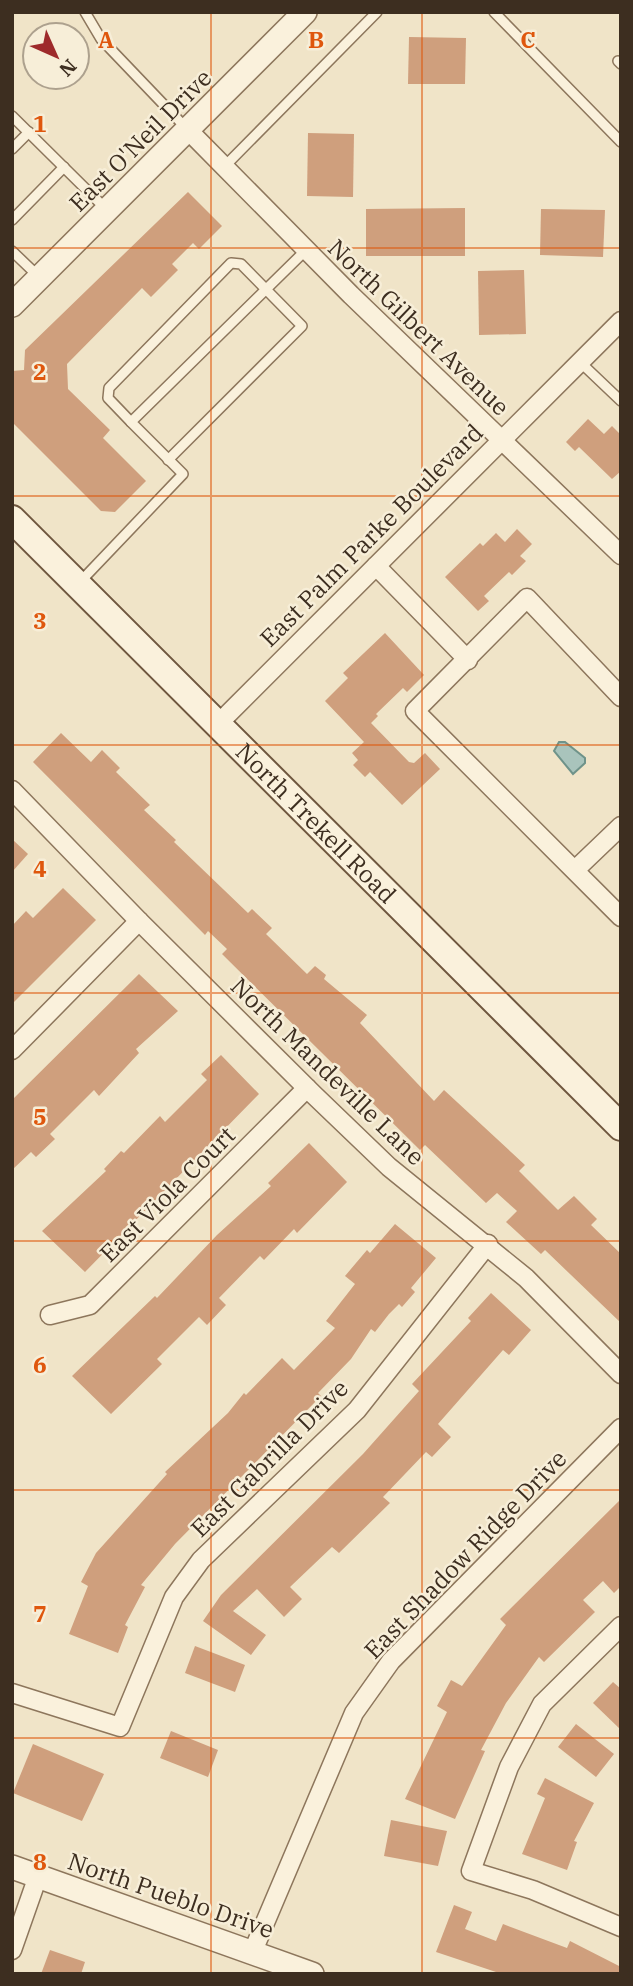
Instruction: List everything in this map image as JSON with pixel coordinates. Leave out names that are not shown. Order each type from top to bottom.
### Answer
[{"type":"main road","name":"North Trekell Road","points":[[12,519],[621,1127]]},
{"type":"street","name":"East O'Neil Drive","points":[[12,304],[305,12]]},
{"type":"street","name":"North Gilbert Avenue","points":[[188,130],[499,441],[621,555]]},
{"type":"street","name":"East Palm Parke Boulevard","points":[[217,725],[621,321]]},
{"type":"street","points":[[376,566],[468,660]]},
{"type":"street","points":[[621,697],[527,598],[415,711],[621,917]]},
{"type":"street","name":"North Mandeville Lane","points":[[12,790],[139,921],[389,1167],[488,1244],[526,1278],[621,1374]]},
{"type":"street","points":[[575,870],[621,826]]},
{"type":"street","points":[[12,1050],[139,921]]},
{"type":"street","name":"East Viola Court","points":[[50,1315],[90,1305],[307,1088]]},
{"type":"street","name":"East Gabrilla Drive","points":[[12,1693],[120,1727],[174,1597],[201,1560],[357,1410],[488,1244]]},
{"type":"street","name":"East Shadow Ridge Drive","points":[[253,1951],[354,1713],[391,1661],[621,1428]]},
{"type":"street","points":[[621,1626],[542,1704],[509,1767],[471,1871],[533,1890],[621,1927]]},
{"type":"street","name":"North Pueblo Drive","points":[[12,1867],[312,1974]]},
{"type":"street","points":[[12,1950],[38,1876]]},
{"type":"lane","points":[[85,12],[101,39],[188,130]]},
{"type":"lane","points":[[224,167],[377,12]]},
{"type":"lane","points":[[494,12],[621,142]]},
{"type":"lane","points":[[12,116],[107,210]]},
{"type":"lane","points":[[12,149],[29,132]]},
{"type":"lane","points":[[12,220],[64,167]]},
{"type":"lane","points":[[131,422],[306,250]]},
{"type":"lane","points":[[12,251],[40,277]]},
{"type":"lane","points":[[78,585],[183,474],[168,460],[108,398],[109,388],[231,263],[241,264],[302,326],[168,460]]},
{"type":"lane","points":[[580,362],[621,401]]},
{"type":"water","points":[[559,742],[565,742],[585,758],[585,763],[573,774],[554,751]]},
{"type":"building","points":[[409,37],[466,38],[465,84],[408,84]]},
{"type":"building","points":[[308,133],[354,134],[353,197],[307,196]]},
{"type":"building","points":[[188,192],[222,226],[199,249],[193,243],[172,264],[178,270],[151,297],[142,288],[67,364],[68,389],[110,430],[103,438],[146,481],[115,512],[101,511],[12,422],[12,371],[24,370],[25,350]]},
{"type":"building","points":[[465,208],[465,256],[366,256],[366,209]]},
{"type":"building","points":[[541,209],[605,210],[603,257],[540,255]]},
{"type":"building","points":[[524,270],[526,334],[479,335],[478,271]]},
{"type":"building","points":[[588,419],[604,434],[612,426],[621,435],[621,471],[612,479],[579,447],[575,451],[566,442]]},
{"type":"building","points":[[517,529],[532,544],[520,556],[526,561],[512,575],[509,572],[484,596],[489,601],[478,611],[445,577],[480,543],[483,546],[496,533],[505,542]]},
{"type":"building","points":[[385,633],[424,675],[407,692],[403,688],[376,714],[378,716],[371,723],[409,762],[414,763],[425,753],[440,769],[402,805],[370,772],[365,777],[353,765],[358,760],[352,753],[364,742],[325,701],[348,678],[343,673]]},
{"type":"building","points":[[61,733],[91,762],[102,750],[120,768],[116,772],[150,805],[144,810],[176,840],[174,842],[248,913],[252,909],[272,928],[266,934],[307,974],[315,966],[326,975],[324,979],[367,1015],[360,1023],[434,1101],[444,1090],[525,1165],[519,1171],[558,1210],[574,1196],[597,1219],[591,1225],[621,1254],[621,1323],[545,1250],[541,1254],[506,1222],[517,1211],[497,1193],[486,1203],[425,1145],[420,1150],[222,954],[227,949],[208,931],[205,935],[33,762]]},
{"type":"building","points":[[12,839],[28,854],[12,872]]},
{"type":"building","points":[[63,888],[96,920],[12,1004],[12,926],[26,911],[33,918]]},
{"type":"building","points":[[139,974],[178,1011],[136,1049],[139,1053],[99,1096],[94,1090],[50,1134],[55,1139],[36,1157],[31,1152],[12,1170],[12,1100]]},
{"type":"building","points":[[221,1055],[259,1094],[85,1272],[42,1231],[106,1171],[104,1169],[121,1151],[124,1153],[160,1116],[165,1122],[207,1080],[201,1074]]},
{"type":"building","points":[[309,1143],[347,1182],[297,1233],[294,1229],[264,1260],[260,1256],[219,1298],[226,1305],[207,1325],[199,1317],[157,1359],[162,1364],[111,1414],[72,1376],[155,1296],[157,1298],[217,1235],[271,1186],[268,1183]]},
{"type":"building","points":[[395,1224],[436,1258],[411,1288],[415,1292],[402,1307],[399,1304],[389,1314],[375,1332],[371,1329],[351,1359],[318,1393],[321,1396],[175,1544],[141,1585],[145,1587],[125,1625],[128,1627],[118,1653],[69,1634],[88,1586],[81,1582],[96,1553],[167,1474],[165,1472],[228,1413],[244,1393],[246,1395],[282,1358],[294,1370],[335,1328],[326,1321],[355,1284],[345,1276],[367,1250],[370,1253]]},
{"type":"building","points":[[491,1293],[531,1330],[509,1355],[503,1350],[438,1424],[451,1437],[432,1457],[426,1452],[383,1497],[390,1503],[339,1553],[332,1547],[290,1587],[302,1599],[284,1617],[257,1589],[233,1611],[266,1635],[251,1655],[203,1621],[221,1595],[363,1454],[419,1391],[412,1384],[471,1321],[468,1318]]},
{"type":"building","points":[[621,1499],[621,1586],[614,1593],[603,1581],[583,1600],[595,1612],[544,1662],[539,1657],[506,1703],[481,1750],[485,1751],[455,1819],[405,1799],[447,1712],[437,1706],[451,1680],[462,1686],[506,1625],[500,1619]]},
{"type":"building","points":[[195,1646],[245,1665],[235,1692],[185,1673]]},
{"type":"building","points":[[613,1682],[621,1689],[621,1730],[593,1703]]},
{"type":"building","points":[[576,1724],[614,1754],[596,1777],[558,1747]]},
{"type":"building","points":[[171,1731],[218,1750],[208,1777],[160,1758]]},
{"type":"building","points":[[33,1744],[104,1774],[82,1821],[13,1793]]},
{"type":"building","points":[[545,1778],[594,1803],[574,1841],[577,1842],[567,1870],[522,1854],[545,1798],[537,1794]]},
{"type":"building","points":[[391,1820],[447,1831],[438,1866],[384,1856]]},
{"type":"building","points":[[454,1905],[472,1912],[465,1929],[496,1941],[503,1924],[567,1948],[570,1941],[621,1967],[621,1974],[502,1974],[436,1952]]},
{"type":"building","points":[[50,1950],[85,1962],[81,1974],[41,1974]]}]
